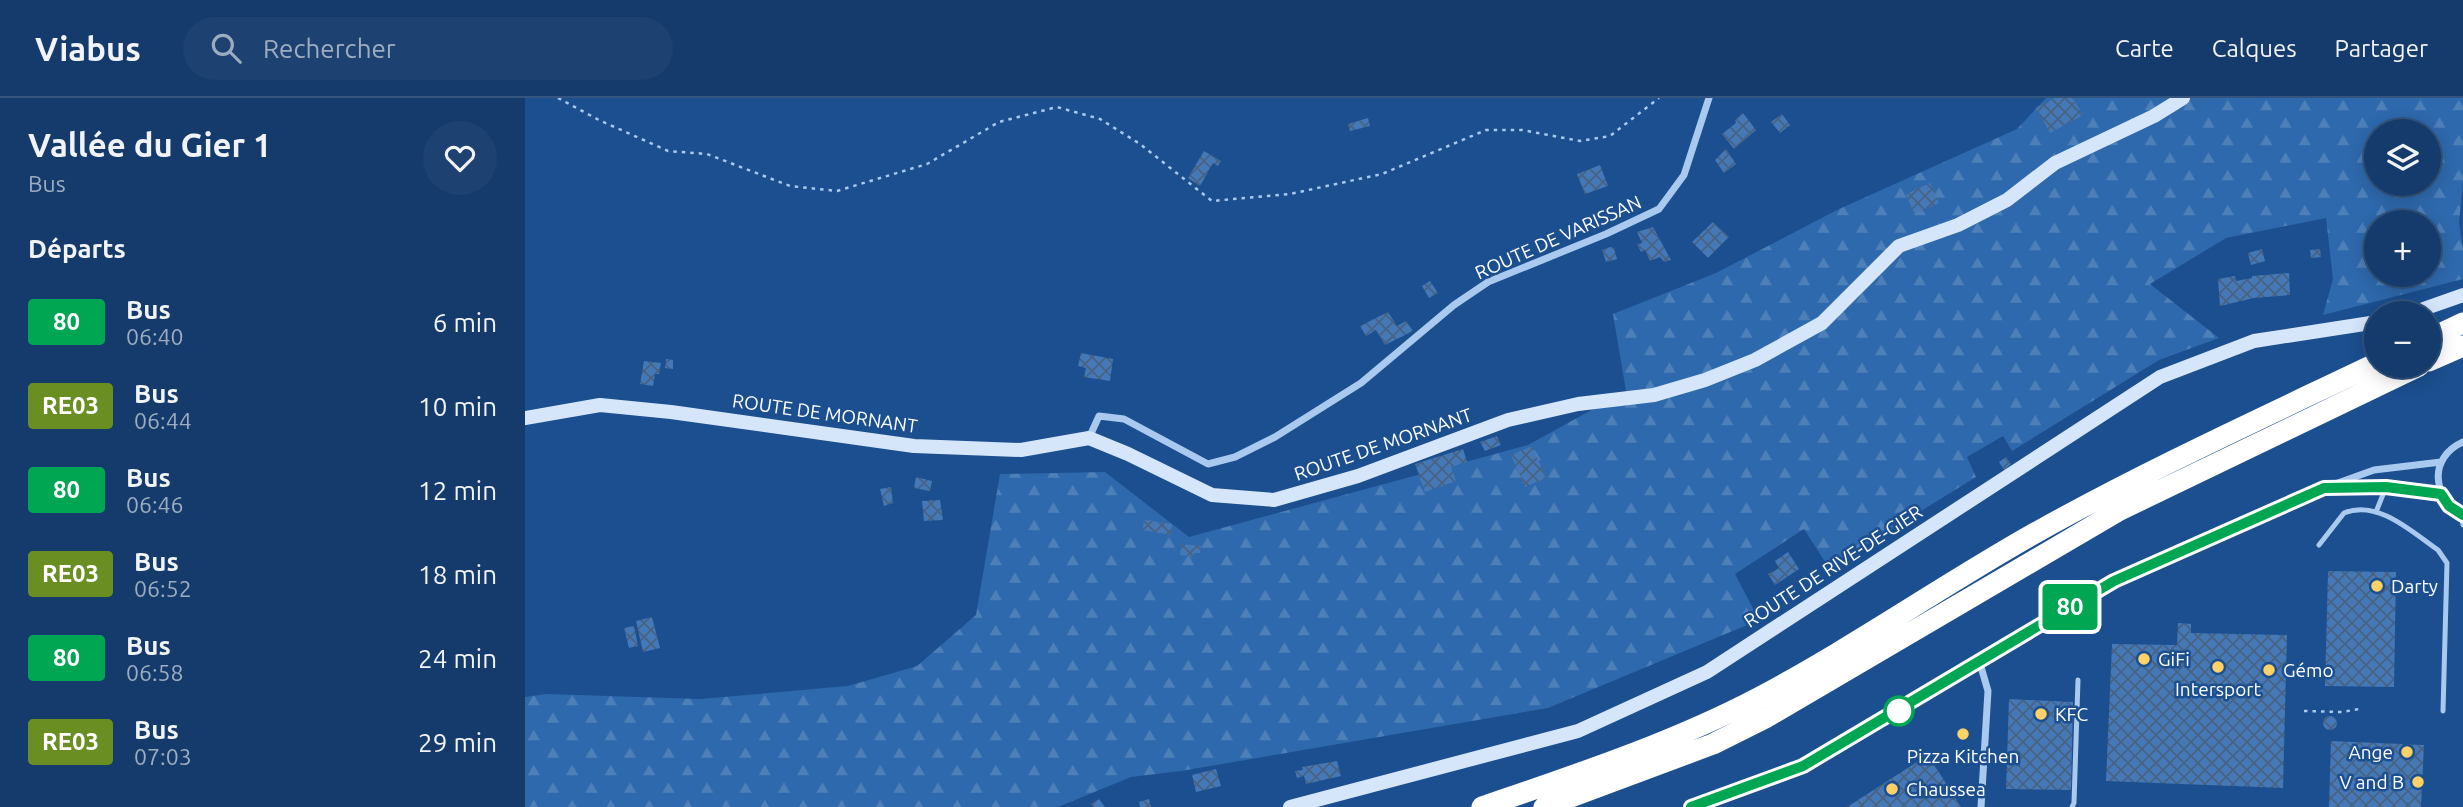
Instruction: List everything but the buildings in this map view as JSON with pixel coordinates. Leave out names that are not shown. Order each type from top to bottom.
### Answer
[{"type":"highway","points":[[2441,333],[2463,323]]},
{"type":"highway","points":[[2441,356],[2463,346]]},
{"type":"highway","points":[[1482,807],[1640,750],[1732,711],[1809,670],[2032,535],[2115,489],[2364,369]]},
{"type":"highway","points":[[1543,807],[1713,744],[1767,718],[2120,510],[2394,378]]},
{"type":"main road","name":"ROUTE DE MORNANT","points":[[525,418],[600,405],[671,412],[914,446],[1021,450],[1089,438],[1212,495],[1274,500],[1357,476],[1508,420],[1578,404],[1654,395],[1706,380],[1755,360],[1822,323],[1899,246],[1958,225],[2007,200],[2055,163],[2154,116],[2183,98]]},
{"type":"main road","points":[[2441,303],[2463,296]]},
{"type":"main road","name":"ROUTE DE RIVE-DE-GIER","points":[[1290,807],[1578,731],[1707,672],[2159,377],[2253,341],[2364,324]]},
{"type":"street","name":"ROUTE DE VARISSAN","points":[[1089,438],[1099,416],[1124,419],[1208,464],[1235,457],[1275,437],[1361,383],[1454,305],[1488,282],[1606,234],[1659,209],[1684,175],[1709,98]]},
{"type":"street","points":[[2462,514],[2449,506],[2441,494],[2438,478],[2441,462],[2449,451],[2463,442]]},
{"type":"street","points":[[1691,807],[1803,766],[2114,581],[2324,488],[2374,470],[2441,462]]},
{"type":"street","points":[[2324,488],[2386,487],[2441,494]]},
{"type":"street","points":[[1979,660],[1988,691],[1981,807]]},
{"type":"lane","points":[[2377,512],[2386,487]]},
{"type":"lane","points":[[2319,545],[2344,513],[2377,512],[2438,550],[2447,563],[2443,711]]},
{"type":"lane","points":[[2462,514],[2463,525]]},
{"type":"lane","points":[[2072,807],[2078,680]]},
{"type":"path","points":[[558,98],[668,151],[707,154],[790,186],[837,191],[927,164],[999,122],[1057,107],[1100,119],[1140,144],[1212,201],[1290,194],[1382,174],[1486,131],[1522,131],[1580,141],[1610,136],[1659,98]]},
{"type":"path","points":[[2304,711],[2342,712],[2359,709]]},
{"type":"green space","points":[[2046,98],[2463,98],[2463,182],[2459,223],[2463,248],[2463,279],[2441,285],[2441,210],[2364,210],[2364,287],[2432,287],[2377,301],[2364,301],[2364,304],[2323,315],[2333,279],[2326,218],[2226,238],[2150,284],[2219,338],[2159,360],[2012,451],[2003,436],[1967,457],[1976,477],[1829,568],[1804,529],[1735,574],[1759,620],[1548,708],[1181,771],[1131,777],[1058,807],[525,807],[525,697],[546,694],[700,699],[848,686],[917,666],[976,615],[1000,474],[1105,472],[1189,537],[1528,445],[1626,391],[1613,314],[1716,273],[1837,210],[2017,129]]},
{"type":"bus line","name":"80","points":[[1691,807],[1803,766],[2114,581],[2324,488],[2369,486],[2441,494],[2449,506],[2463,515]]},
{"type":"place","name":"Darty","points":[[2377,586]]},
{"type":"place","name":"GiFi","points":[[2144,659]]},
{"type":"place","name":"Intersport","points":[[2218,667]]},
{"type":"place","name":"Gémo","points":[[2269,670]]},
{"type":"place","name":"KFC","points":[[2041,714]]},
{"type":"place","name":"Pizza Kitchen","points":[[1963,734]]},
{"type":"place","name":"Ange","points":[[2407,752]]},
{"type":"place","name":"V and B","points":[[2418,782]]},
{"type":"place","name":"Chaussea","points":[[1892,789]]}]
